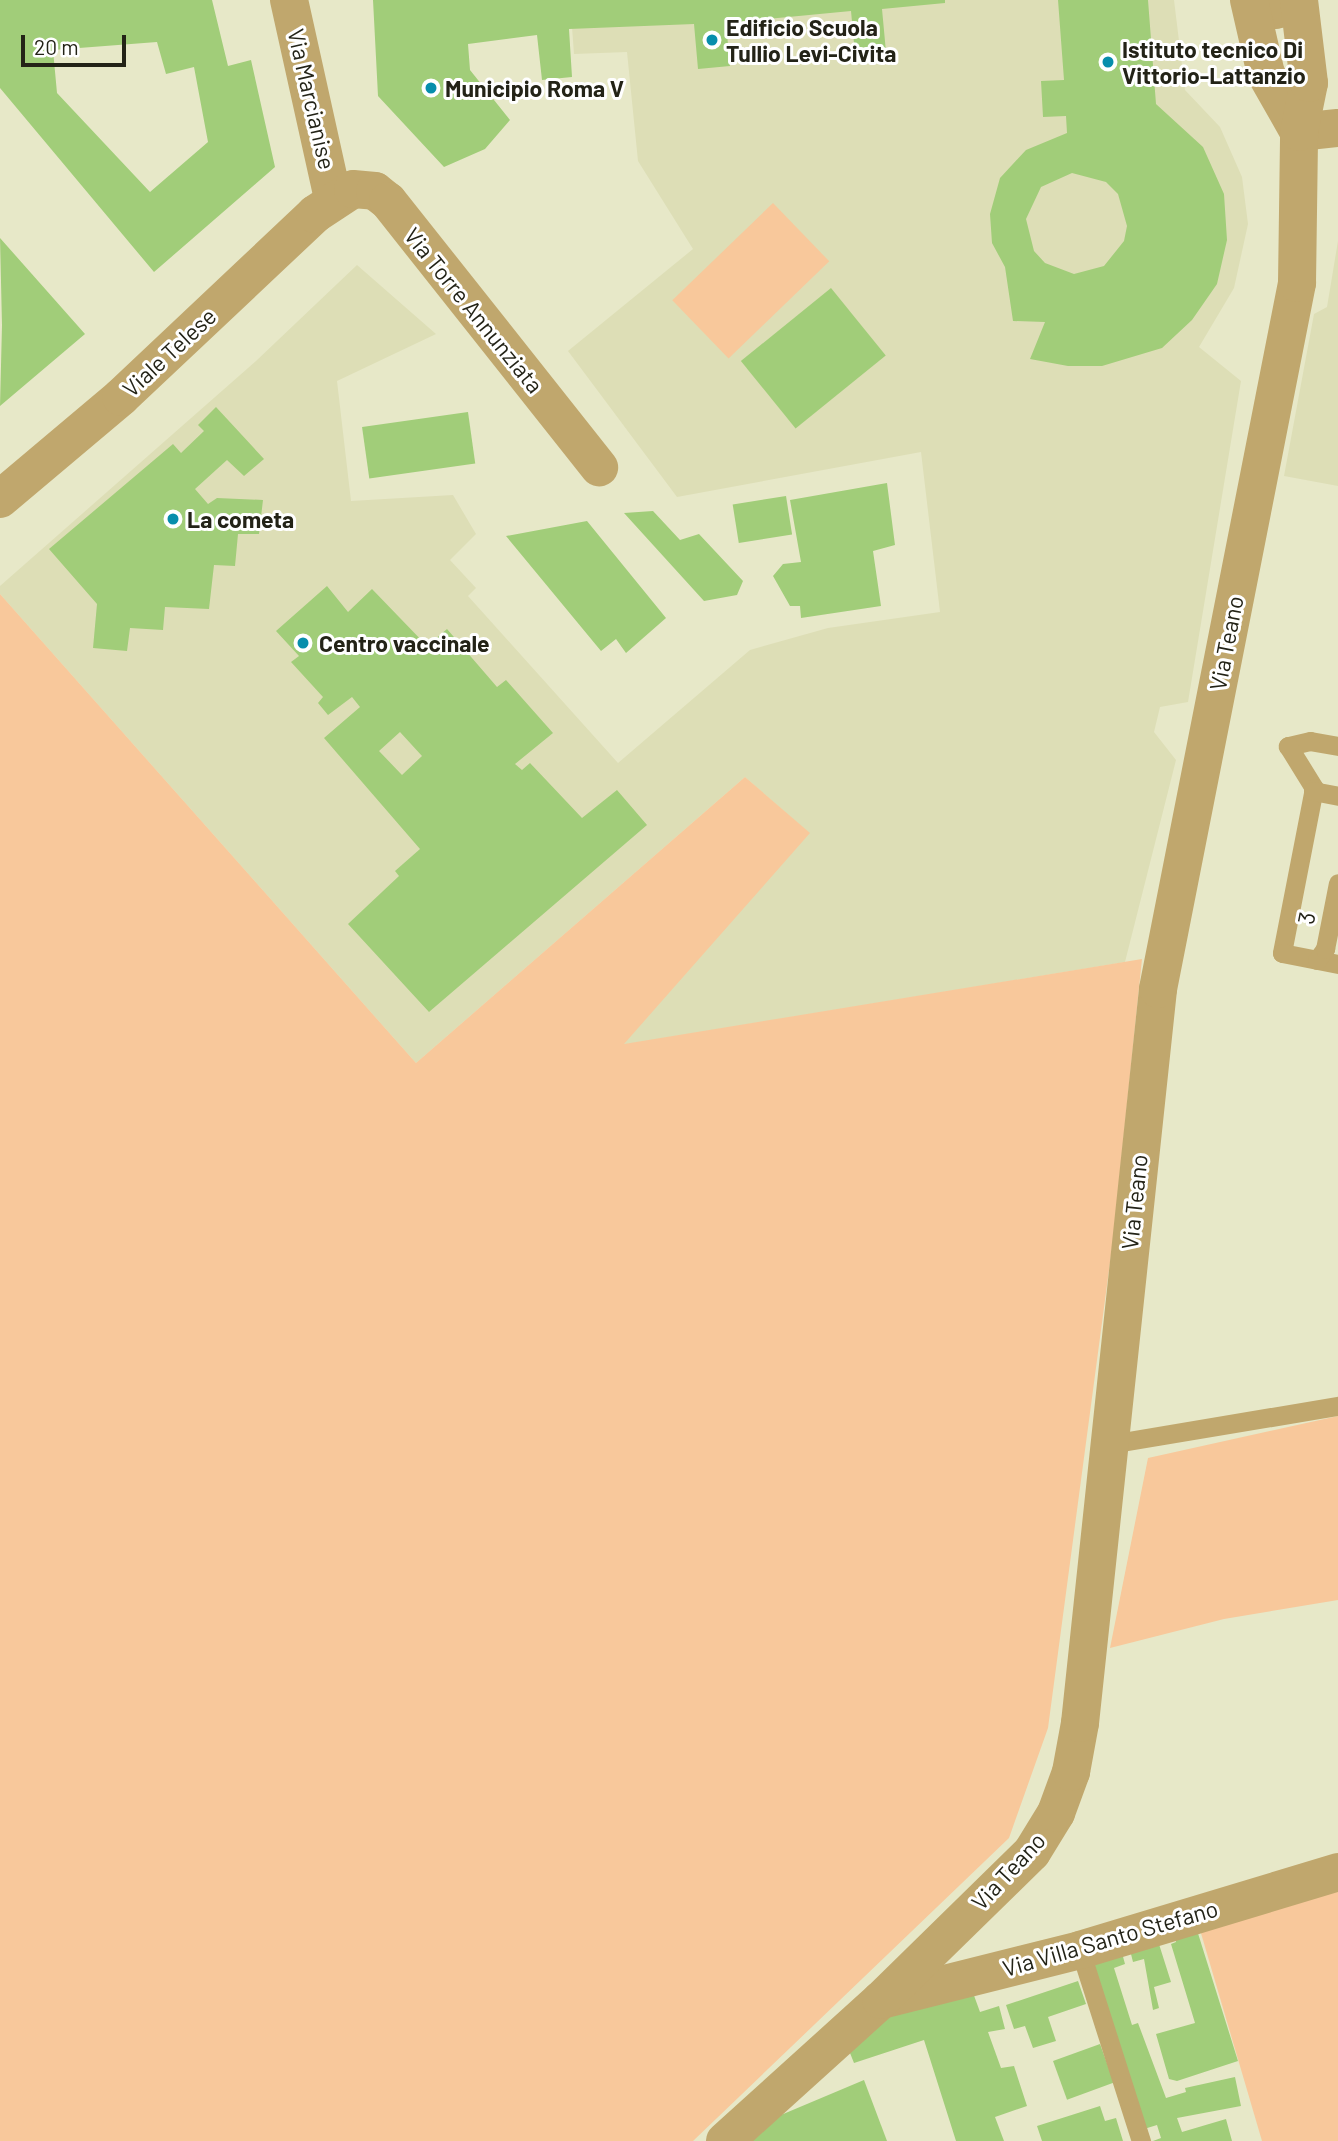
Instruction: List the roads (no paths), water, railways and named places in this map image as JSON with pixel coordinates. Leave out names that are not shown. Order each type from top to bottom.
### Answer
[{"type":"street","name":"Via Marcianise","points":[[289,0],[333,198]]},
{"type":"street","points":[[1249,0],[1266,75],[1299,132],[1338,128]]},
{"type":"street","points":[[1255,0],[1276,10],[1292,0]]},
{"type":"street","name":"Via Teano","points":[[725,2141],[881,2000],[1031,1852],[1056,1813],[1071,1772],[1080,1723],[1158,989],[1297,283],[1299,132],[1309,82],[1299,0]]},
{"type":"street","name":"Via Torre Annunziata","points":[[333,198],[346,191],[365,189],[388,201],[599,467]]},
{"type":"street","name":"Viale Telese","points":[[0,499],[121,397],[333,198]]},
{"type":"street","name":"Via Villa Santo Stefano","points":[[881,2000],[1080,1950],[1338,1872]]},
{"type":"lane","points":[[1338,746],[1310,741],[1288,746],[1306,771],[1313,791],[1282,953],[1338,964]]},
{"type":"lane","points":[[1313,791],[1338,796]]},
{"type":"lane","name":"3","points":[[1317,960],[1325,949],[1338,883]]},
{"type":"lane","points":[[1110,1444],[1338,1406]]},
{"type":"lane","points":[[1080,1950],[1141,2141]]},
{"type":"place","name":"Edificio Scuola Tullio Levi-Civita","points":[[712,40]]},
{"type":"place","name":"Istituto tecnico Di Vittorio-Lattanzio","points":[[1108,62]]},
{"type":"place","name":"Municipio Roma V","points":[[431,88]]},
{"type":"place","name":"La cometa","points":[[173,519]]},
{"type":"place","name":"Centro vaccinale","points":[[303,643]]}]
